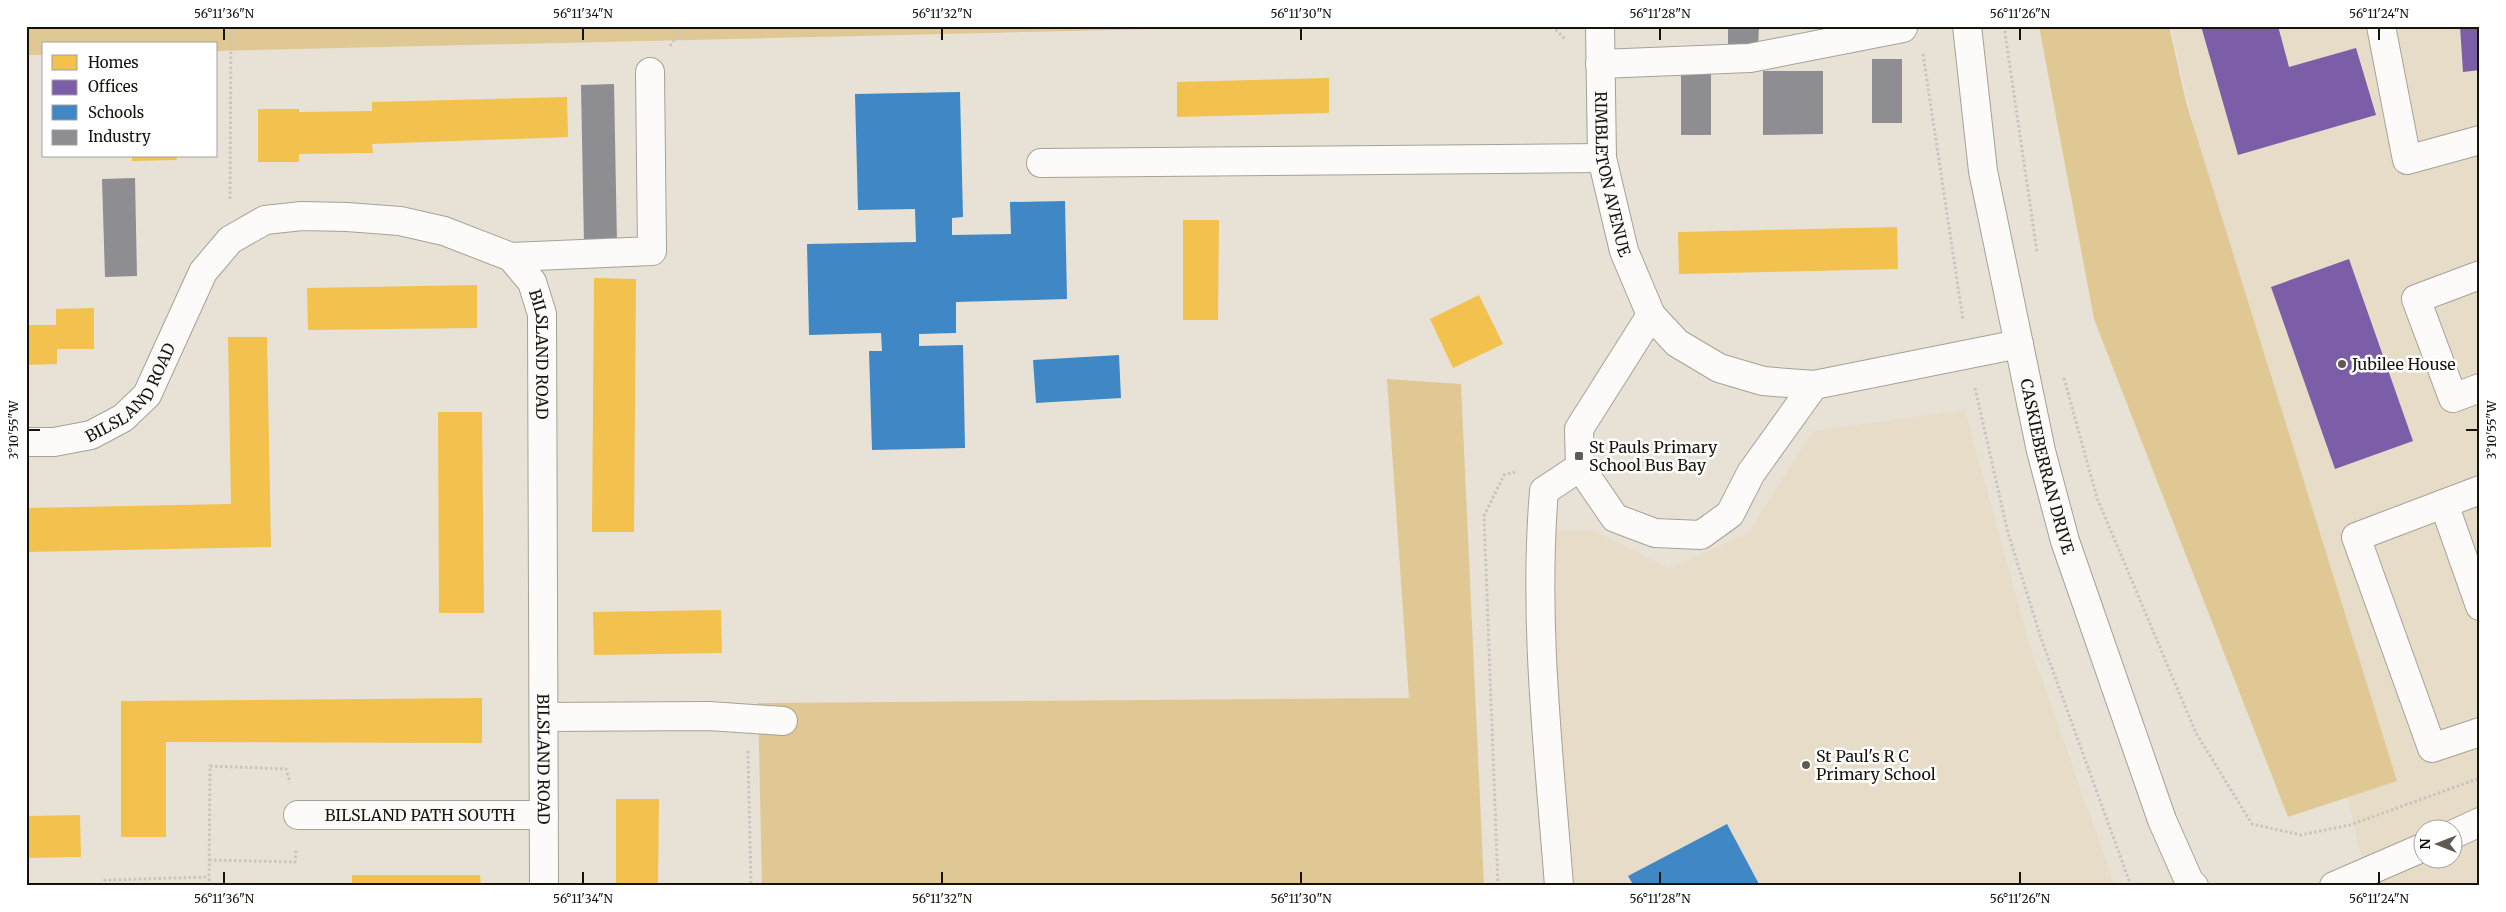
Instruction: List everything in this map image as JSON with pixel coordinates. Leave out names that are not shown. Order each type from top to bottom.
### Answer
[{"type":"street","name":"RIMBLETON AVENUE","points":[[1600,26],[1602,158],[1624,251],[1652,315],[1677,344],[1719,368],[1763,381],[1814,384],[2019,344]]},
{"type":"street","name":"CASKIEBERRAN DRIVE","points":[[1967,26],[1982,171],[2041,450],[2065,541],[2162,820],[2189,881],[2194,886]]},
{"type":"street","points":[[2381,26],[2407,160],[2480,140]]},
{"type":"street","points":[[1600,64],[1750,58],[1913,37]]},
{"type":"street","points":[[511,257],[652,251],[650,72]]},
{"type":"street","points":[[1041,163],[1602,158]]},
{"type":"street","name":"BILSLAND ROAD","points":[[26,442],[54,442],[90,435],[123,418],[147,395],[203,272],[230,240],[265,220],[302,216],[347,216],[400,221],[444,231],[511,257],[532,282],[542,314],[544,886]]},
{"type":"street","points":[[2480,274],[2416,299],[2453,398],[2480,388]]},
{"type":"street","points":[[1652,315],[1579,429],[1580,467],[1615,518],[1655,533],[1701,534],[1730,514],[1751,473],[1814,384]]},
{"type":"street","points":[[1559,886],[1541,620],[1541,527],[1544,491],[1580,467]]},
{"type":"street","points":[[2480,490],[2356,537],[2432,748],[2480,732]]},
{"type":"street","points":[[2444,504],[2480,606]]},
{"type":"street","points":[[544,717],[709,716],[783,721]]},
{"type":"street","name":"BILSLAND PATH SOUTH","points":[[298,815],[544,815]]},
{"type":"street","points":[[2464,829],[2480,822]]},
{"type":"street","points":[[2334,886],[2414,851]]},
{"type":"path","points":[[230,240],[231,26]]},
{"type":"path","points":[[2004,26],[2039,259]]},
{"type":"path","points":[[1913,37],[1968,355],[2008,533],[2041,638],[2131,886]]},
{"type":"path","points":[[2062,374],[2097,498],[2196,733],[2252,824],[2301,834],[2350,826],[2480,778]]},
{"type":"path","points":[[1498,886],[1484,516],[1504,475],[1523,470]]},
{"type":"path","points":[[747,718],[751,886]]},
{"type":"path","points":[[209,886],[210,766],[286,768],[298,815],[295,862],[210,860]]},
{"type":"path","points":[[103,886],[105,880],[209,877]]},
{"type":"shaded area","points":[[26,26],[1281,26],[218,51],[218,42],[42,42],[42,55],[26,55]]},
{"type":"shaded area","points":[[2039,26],[2169,26],[2186,102],[2397,781],[2288,817],[2094,319]]},
{"type":"shaded area","points":[[2171,26],[2480,26],[2480,886],[2368,886]]},
{"type":"shaded area","points":[[1387,379],[1461,384],[1484,886],[762,886],[758,703],[1409,698]]},
{"type":"shaded area","name":"St Paul's R C Primary School","points":[[1965,410],[2029,643],[2115,886],[1544,886],[1531,530],[1593,530],[1670,569],[1749,532],[1813,431]]},
{"type":"building: Homes","points":[[1329,78],[1329,113],[1177,117],[1177,82]]},
{"type":"building: Homes","points":[[567,97],[568,137],[372,144],[373,153],[299,154],[299,162],[258,162],[258,109],[299,109],[299,112],[372,111],[372,102]]},
{"type":"building: Homes","points":[[132,158],[176,158],[177,160],[132,161]]},
{"type":"building: Homes","points":[[1183,220],[1219,220],[1218,320],[1183,320]]},
{"type":"building: Homes","points":[[1897,227],[1898,269],[1679,274],[1678,232]]},
{"type":"building: Homes","points":[[594,278],[636,279],[634,532],[592,532]]},
{"type":"building: Homes","points":[[477,285],[477,328],[308,330],[307,288]]},
{"type":"building: Homes","points":[[1479,295],[1503,344],[1453,368],[1430,319]]},
{"type":"building: Homes","points":[[94,308],[94,349],[57,349],[57,364],[26,365],[26,325],[56,325],[56,309]]},
{"type":"building: Homes","points":[[228,337],[267,337],[271,547],[26,552],[26,508],[231,504]]},
{"type":"building: Homes","points":[[438,412],[482,412],[484,613],[439,613]]},
{"type":"building: Homes","points":[[721,610],[722,653],[594,655],[593,612]]},
{"type":"building: Homes","points":[[482,698],[482,743],[166,742],[166,837],[121,837],[121,701]]},
{"type":"building: Homes","points":[[616,799],[659,799],[658,886],[616,886]]},
{"type":"building: Homes","points":[[80,815],[81,857],[26,858],[26,816]]},
{"type":"building: Homes","points":[[352,875],[480,875],[481,886],[352,886]]},
{"type":"building: Offices","points":[[2201,26],[2278,26],[2289,67],[2356,48],[2376,115],[2238,155]]},
{"type":"building: Offices","points":[[2460,26],[2480,26],[2480,70],[2463,72]]},
{"type":"building: Offices","name":"Jubilee House","points":[[2349,259],[2413,441],[2335,469],[2271,287]]},
{"type":"building: Schools","points":[[960,92],[963,217],[952,218],[952,235],[1011,234],[1010,202],[1065,201],[1067,299],[956,302],[956,333],[919,334],[919,346],[963,345],[965,448],[872,450],[869,351],[882,351],[881,333],[809,335],[807,244],[916,242],[915,209],[858,210],[855,94]]},
{"type":"building: Schools","points":[[1119,355],[1121,398],[1036,403],[1033,360]]},
{"type":"building: Schools","points":[[1727,824],[1760,886],[1634,886],[1628,876]]},
{"type":"building: Industry","points":[[1728,26],[1759,26],[1758,47],[1728,46]]},
{"type":"building: Industry","points":[[1872,59],[1902,59],[1902,123],[1872,123]]},
{"type":"building: Industry","points":[[1681,71],[1711,71],[1711,135],[1681,135]]},
{"type":"building: Industry","points":[[1763,71],[1823,71],[1823,134],[1763,135]]},
{"type":"building: Industry","points":[[614,84],[617,244],[584,245],[581,85]]},
{"type":"building: Industry","points":[[135,178],[137,276],[105,277],[102,179]]},
{"type":"place","name":"Jubilee House","points":[[2342,364]]},
{"type":"place","name":"St Pauls Primary School Bus Bay","points":[[1579,456]]},
{"type":"place","name":"St Paul's R C Primary School","points":[[1806,765]]}]
